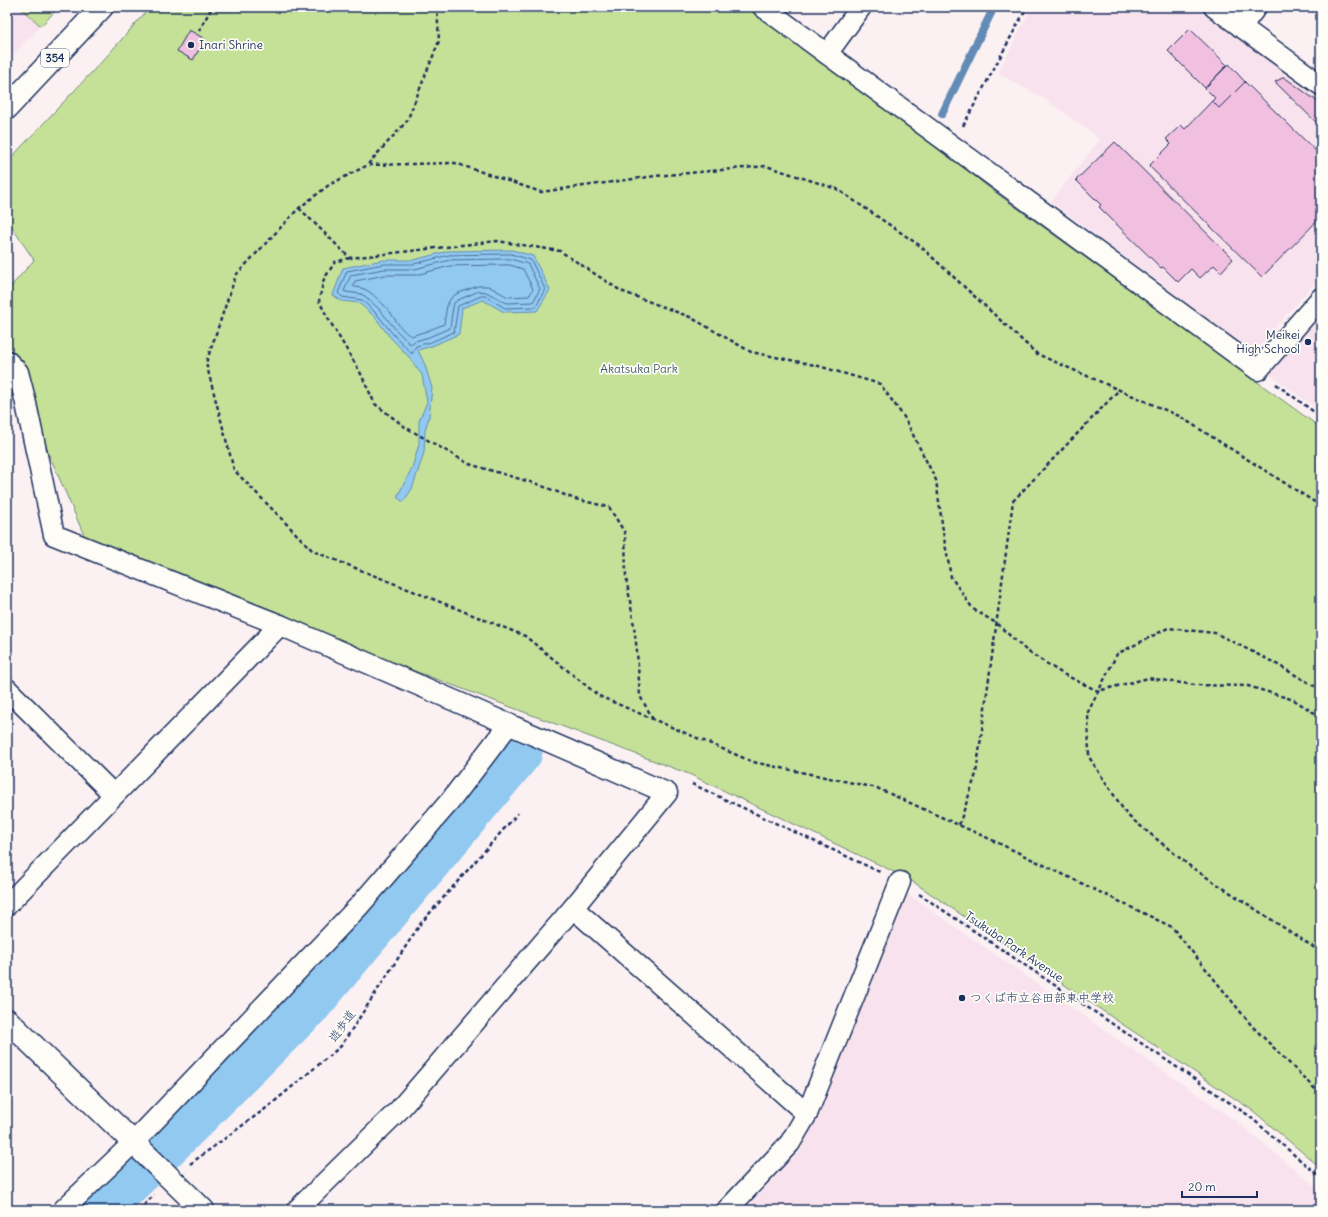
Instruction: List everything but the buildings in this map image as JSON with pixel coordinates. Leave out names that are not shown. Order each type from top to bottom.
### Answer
[{"type":"main road","name":"354","points":[[7,108],[102,7]]},
{"type":"main road","points":[[7,1020],[171,1177],[203,1210]]},
{"type":"street","points":[[763,7],[1258,370],[1321,298]]},
{"type":"street","points":[[827,54],[861,7]]},
{"type":"street","points":[[1214,7],[1321,85]]},
{"type":"street","points":[[1241,27],[1256,7]]},
{"type":"street","points":[[7,361],[18,372],[26,399],[54,536],[280,625],[668,793],[573,908],[400,1110],[298,1210]]},
{"type":"street","points":[[7,905],[280,625]]},
{"type":"street","points":[[7,689],[114,795]]},
{"type":"street","points":[[63,1210],[139,1146],[360,904],[451,800],[509,724]]},
{"type":"street","points":[[726,1210],[790,1143],[807,1114],[900,882]]},
{"type":"street","points":[[573,908],[807,1114]]},
{"type":"path","points":[[199,32],[212,7]]},
{"type":"path","points":[[437,7],[439,41],[407,121],[368,165],[329,184],[299,208],[236,275],[206,363],[234,470],[313,551],[525,636],[600,696],[753,762],[877,788],[992,840],[1172,927],[1252,1026],[1321,1095]]},
{"type":"path","points":[[953,146],[1027,7]]},
{"type":"path","points":[[368,165],[455,162],[541,192],[655,176],[766,166],[838,189],[918,245],[1037,354],[1179,416],[1321,506]]},
{"type":"path","points":[[299,208],[350,258]]},
{"type":"path","points":[[653,720],[640,696],[634,619],[626,577],[625,533],[609,507],[575,499],[537,484],[469,464],[405,427],[374,404],[360,372],[329,320],[320,301],[324,279],[335,262],[350,258],[497,241],[560,251],[621,291],[690,317],[751,352],[815,365],[880,384],[904,417],[936,480],[951,577],[973,609],[996,623],[1027,651],[1063,674],[1098,691],[1148,678],[1195,685],[1248,686],[1294,700],[1321,717]]},
{"type":"path","points":[[1258,370],[1321,417]]},
{"type":"path","points":[[959,825],[976,774],[1012,501],[1119,390]]},
{"type":"path","points":[[1321,690],[1273,662],[1215,633],[1168,628],[1117,654],[1088,712],[1089,757],[1127,814],[1190,867],[1321,952]]},
{"type":"path","name":"Tsukuba Park Avenue","points":[[692,784],[900,882],[1248,1115],[1321,1178]]},
{"type":"path","name":"遊歩道","points":[[139,1210],[171,1177],[269,1106],[341,1046],[421,923],[518,813]]},
{"type":"shaded area","points":[[7,7],[19,7],[41,26],[7,61]]},
{"type":"shaded area","points":[[1032,7],[1194,7],[1321,99],[1321,276],[1253,353],[1051,202],[1100,139],[1048,101],[998,73]]},
{"type":"shaded area","name":"Meikei High School","points":[[1321,312],[1321,412],[1267,372]]},
{"type":"shaded area","name":"つくば市立谷田部東中学校","points":[[906,893],[1236,1121],[1321,1191],[1321,1210],[744,1210],[800,1151],[824,1103]]},
{"type":"green space","points":[[19,7],[59,7],[41,26]]},
{"type":"green space","name":"Akatsuka Park","points":[[150,7],[763,7],[827,54],[988,187],[1321,428],[1321,1168],[1252,1110],[1119,1022],[909,879],[689,774],[90,549],[25,399],[7,368],[7,291],[34,260],[7,220],[7,162],[107,56]]},
{"type":"water","points":[[512,250],[533,256],[550,290],[537,311],[504,312],[483,300],[462,308],[459,334],[432,346],[418,350],[425,365],[432,388],[429,417],[425,430],[424,453],[412,489],[403,502],[397,497],[412,468],[419,444],[419,421],[427,402],[422,375],[375,317],[359,303],[341,301],[333,295],[343,268],[383,260],[414,260],[448,251]]},
{"type":"waterway","points":[[942,114],[994,7]]},
{"type":"waterway","points":[[100,1210],[310,1003],[520,752]]},
{"type":"place","name":"Inari Shrine","points":[[191,45]]},
{"type":"place","name":"Meikei High School","points":[[1308,342]]},
{"type":"place","name":"つくば市立谷田部東中学校","points":[[962,998]]}]
